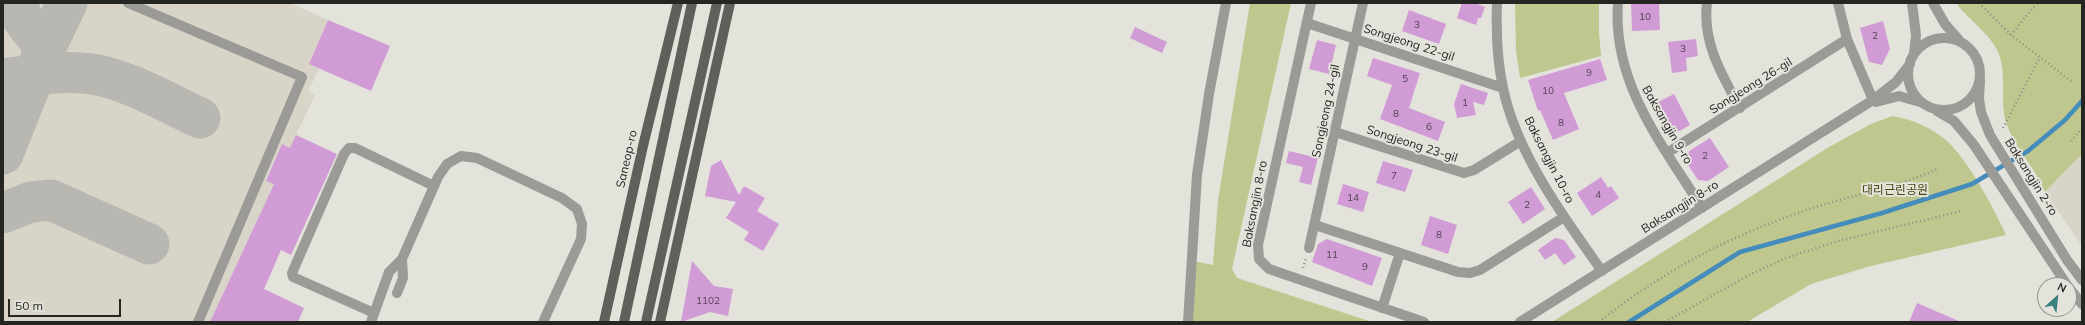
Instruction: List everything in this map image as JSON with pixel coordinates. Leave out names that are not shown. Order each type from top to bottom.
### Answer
[{"type":"main road","name":"Saneop-ro","points":[[604,322],[643,146],[678,3]]},
{"type":"main road","points":[[624,322],[692,3]]},
{"type":"main road","points":[[646,322],[717,3]]},
{"type":"main road","points":[[660,322],[730,3]]},
{"type":"street","points":[[128,3],[302,77],[198,322]]},
{"type":"street","points":[[1188,322],[1198,175],[1209,94],[1226,3]]},
{"type":"street","name":"Baksangjin 8-ro","points":[[1311,3],[1257,252],[1263,265],[1269,269],[1424,322]]},
{"type":"street","name":"Songjeong 24-gil","points":[[1309,248],[1364,3]]},
{"type":"street","name":"Baksangjin 10-ro","points":[[1497,3],[1497,42],[1503,88],[1521,141],[1564,217],[1602,271]]},
{"type":"street","name":"Baksangjin 9-ro","points":[[1618,3],[1617,18],[1619,41],[1631,88],[1667,153],[1702,208]]},
{"type":"street","points":[[1707,3],[1707,28],[1712,54],[1740,108]]},
{"type":"street","points":[[1838,3],[1847,40],[1873,100]]},
{"type":"street","points":[[1912,3],[1916,35],[1914,54],[1908,75],[1910,85],[1915,95],[1922,103],[1954,122],[1963,130],[2061,277]]},
{"type":"street","points":[[1931,108],[1953,110],[1963,106],[1977,90],[1980,80],[1980,69],[1977,59],[1971,50],[1962,43],[1945,24],[1933,3]]},
{"type":"street","name":"Songjeong 22-gil","points":[[1307,23],[1503,88]]},
{"type":"street","points":[[1914,54],[1922,46],[1941,38],[1952,39],[1962,43]]},
{"type":"street","name":"Songjeong 26-gil","points":[[1667,153],[1847,40]]},
{"type":"street","name":"Baksangjin 8-ro","points":[[1520,322],[1873,100],[1896,82],[1910,64]]},
{"type":"street","name":"Baksangjin 2-ro","points":[[1980,80],[1979,99],[1981,112],[1990,135],[2067,260],[2082,280]]},
{"type":"street","name":"Baksangjin 8-ro","points":[[1853,113],[1888,98],[1899,96],[1922,103]]},
{"type":"street","name":"Songjeong 23-gil","points":[[1335,132],[1464,173],[1474,170],[1521,141]]},
{"type":"street","points":[[434,186],[355,148],[349,148],[344,154],[292,273],[293,277],[373,317],[389,272],[402,259],[434,186],[447,164],[461,156],[477,158],[555,195],[577,209],[582,224],[581,239],[543,322]]},
{"type":"street","points":[[1315,225],[1458,272],[1470,273],[1480,270],[1564,217]]},
{"type":"street","points":[[1382,308],[1400,253]]},
{"type":"street","points":[[397,292],[403,278],[402,259]]},
{"type":"path","points":[[1979,3],[2011,35],[2072,82]]},
{"type":"path","points":[[2011,35],[2037,3]]},
{"type":"path","points":[[2003,128],[2040,56]]},
{"type":"path","points":[[2071,141],[2082,128]]},
{"type":"path","points":[[1599,322],[1657,280],[1729,240],[1815,208],[1874,189],[1913,180],[1938,169]]},
{"type":"path","points":[[1665,322],[1750,274],[1786,258],[1838,240],[1962,211]]},
{"type":"path","points":[[1300,280],[1309,248]]},
{"type":"shaded area","points":[[3,3],[290,3],[328,20],[309,64],[319,69],[308,91],[315,95],[290,148],[282,145],[266,180],[274,184],[210,322],[3,322]]},
{"type":"shaded area","points":[[2082,154],[2082,246],[2045,192]]},
{"type":"green space","points":[[1250,3],[1291,3],[1232,269],[1237,278],[1372,322],[1193,322],[1194,261],[1213,265],[1218,200]]},
{"type":"green space","points":[[1515,3],[1599,3],[1601,56],[1520,78],[1516,51]]},
{"type":"green space","points":[[1956,3],[2082,3],[2082,154],[2045,192],[2037,175],[2016,144],[2008,128],[2003,103],[2001,61],[1998,52],[1994,44],[1982,30]]},
{"type":"green space","name":"대리근린공원","points":[[1892,116],[1907,119],[1928,128],[1941,136],[1955,149],[1972,172],[1995,212],[2006,235],[1871,266],[1811,284],[1747,322],[1552,322],[1829,147],[1871,124]]},
{"type":"building","points":[[1462,3],[1475,3],[1485,7],[1481,18],[1478,18],[1476,25],[1457,18]]},
{"type":"building","points":[[1631,3],[1659,3],[1660,30],[1632,31]]},
{"type":"building","points":[[1409,10],[1446,24],[1439,44],[1402,31]]},
{"type":"building","points":[[328,20],[390,46],[371,91],[309,64]]},
{"type":"building","points":[[1883,21],[1890,49],[1882,65],[1869,62],[1860,28]]},
{"type":"building","points":[[1135,27],[1167,42],[1162,53],[1130,38]]},
{"type":"building","points":[[1696,39],[1698,56],[1686,58],[1687,71],[1672,73],[1668,42]]},
{"type":"building","points":[[1317,40],[1336,45],[1329,74],[1309,69]]},
{"type":"building","points":[[1373,58],[1420,73],[1409,108],[1445,122],[1438,141],[1380,119],[1392,85],[1367,76]]},
{"type":"building","points":[[1600,59],[1607,80],[1564,93],[1579,129],[1553,140],[1540,110],[1538,111],[1528,80]]},
{"type":"building","points":[[1461,84],[1488,93],[1484,105],[1473,102],[1476,115],[1457,118],[1454,104]]},
{"type":"building","points":[[1674,94],[1690,125],[1676,133],[1666,131],[1652,105]]},
{"type":"building","points":[[296,135],[337,154],[291,255],[281,250],[264,289],[304,308],[298,322],[210,322],[274,184],[266,181],[282,144],[290,148]]},
{"type":"building","points":[[1710,138],[1729,167],[1708,181],[1698,180],[1686,162],[1689,151]]},
{"type":"building","points":[[1289,151],[1318,158],[1311,185],[1299,182],[1303,167],[1286,163]]},
{"type":"building","points":[[721,160],[739,195],[744,186],[765,198],[757,211],[779,224],[763,251],[744,240],[749,232],[726,218],[736,202],[705,196],[711,166]]},
{"type":"building","points":[[1383,161],[1413,170],[1405,192],[1376,183]]},
{"type":"building","points":[[1601,177],[1608,188],[1611,186],[1619,198],[1592,216],[1577,193]]},
{"type":"building","points":[[1343,184],[1369,192],[1363,212],[1337,204]]},
{"type":"building","points":[[1531,187],[1545,209],[1523,224],[1508,202]]},
{"type":"building","points":[[1430,216],[1457,225],[1448,254],[1421,245]]},
{"type":"building","points":[[1555,238],[1564,240],[1576,257],[1564,265],[1555,253],[1545,260],[1538,250]]},
{"type":"building","points":[[1327,239],[1382,258],[1372,286],[1312,262],[1318,244]]},
{"type":"building","points":[[692,261],[714,286],[733,289],[728,316],[710,312],[681,322]]},
{"type":"building","points":[[1917,303],[1961,322],[1909,322]]},
{"type":"waterway","points":[[1629,322],[1740,252],[1882,213],[1972,184],[2028,151],[2065,120],[2082,101]]},
{"type":"taxiway","points":[[19,3],[23,18],[37,37],[40,44],[42,51],[41,60]]},
{"type":"taxiway","points":[[3,154],[44,51],[67,3]]},
{"type":"taxiway","points":[[3,79],[59,73],[92,74],[133,86],[200,118]]},
{"type":"taxiway","points":[[3,213],[31,202],[51,200],[149,244]]}]
